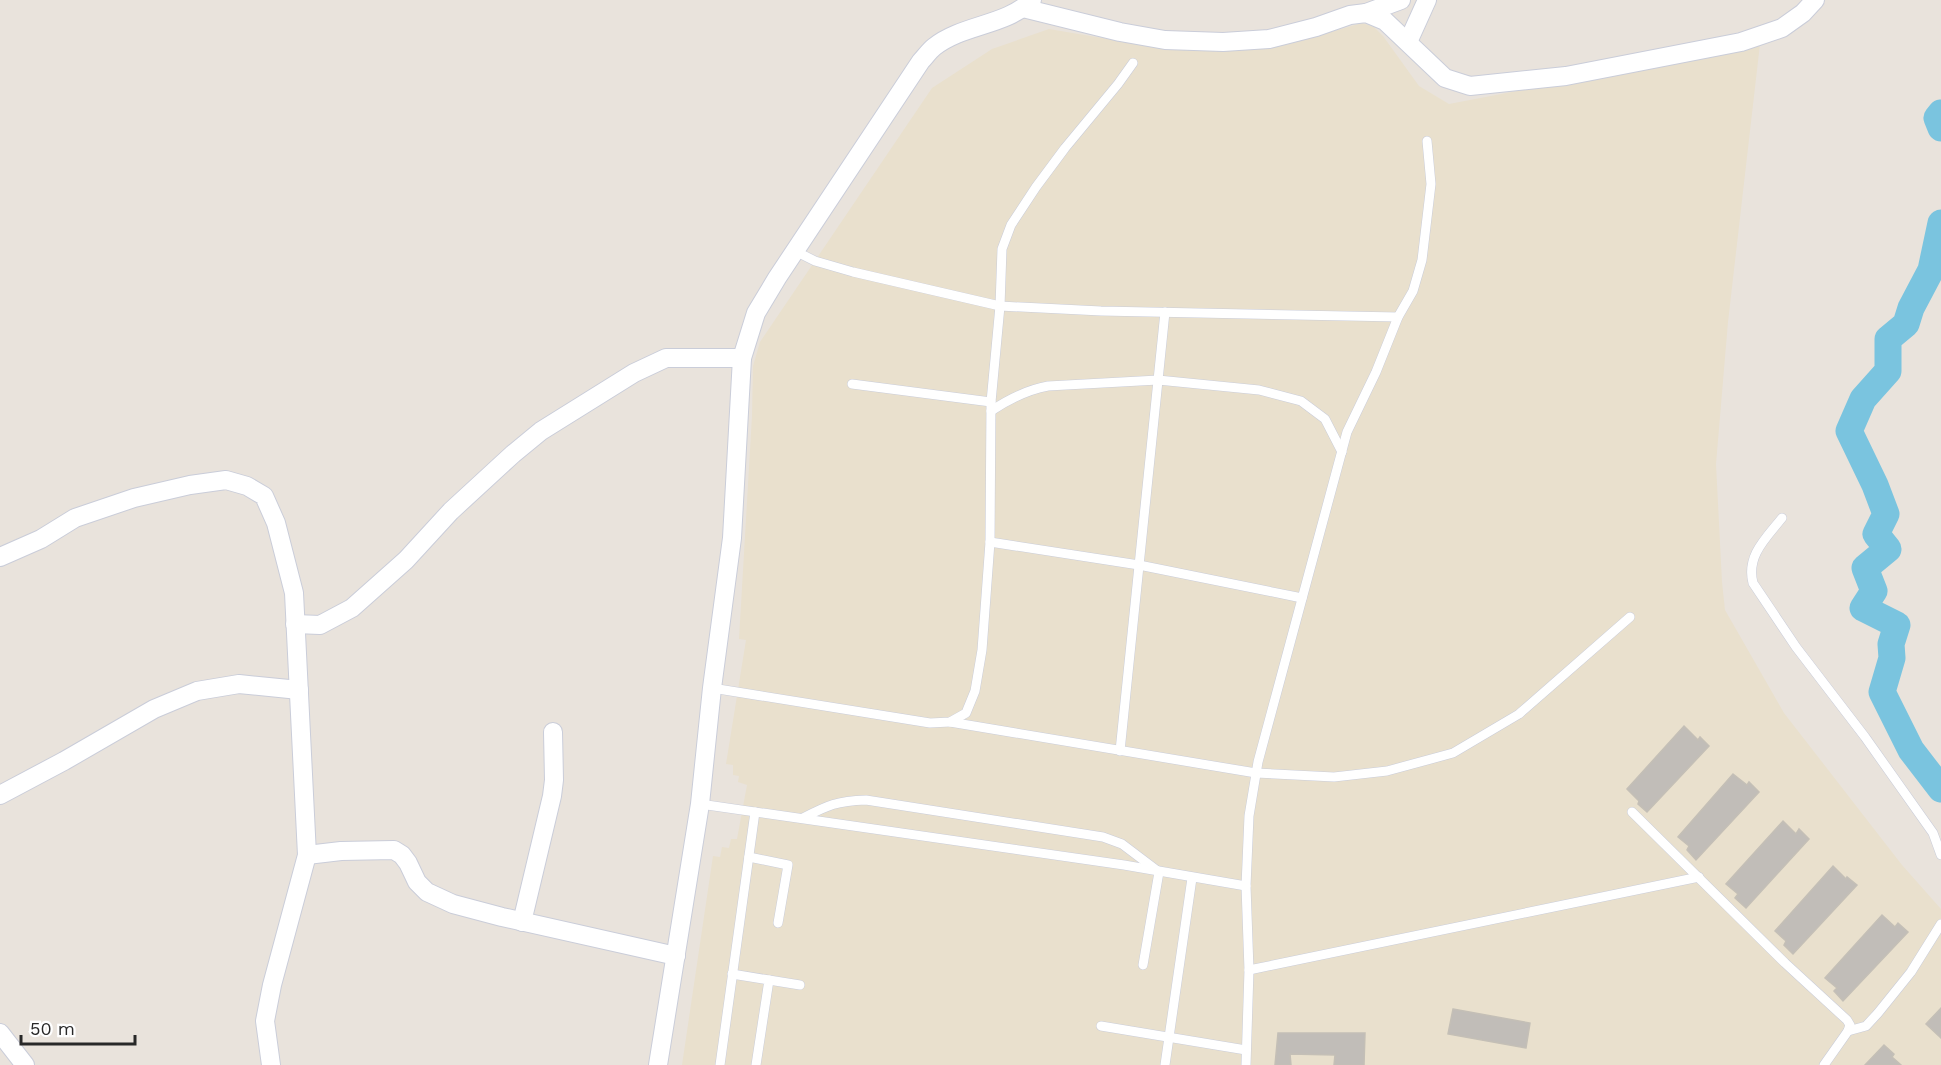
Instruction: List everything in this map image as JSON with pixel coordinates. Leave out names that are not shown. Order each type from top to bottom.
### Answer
[{"type":"street","points":[[658,1065],[700,804],[712,688],[732,538],[742,358],[756,313],[921,61],[934,47],[1028,4],[1120,32],[1165,40],[1223,42],[1269,39],[1316,27],[1350,15],[1365,13],[1401,0]]},
{"type":"street","points":[[1408,42],[1427,0]]},
{"type":"street","points":[[1365,13],[1385,21],[1445,78],[1470,86],[1566,76],[1741,42],[1782,28],[1803,13],[1815,0]]},
{"type":"street","points":[[295,624],[320,625],[352,608],[405,560],[451,511],[513,454],[541,431],[634,373],[666,358],[742,358]]},
{"type":"street","points":[[0,557],[41,539],[75,518],[134,498],[190,485],[226,480],[248,486],[264,496],[276,523],[294,593],[307,855],[272,985],[265,1021],[271,1065]]},
{"type":"street","points":[[0,795],[154,709],[197,691],[239,684],[299,690]]},
{"type":"street","points":[[522,922],[552,795],[553,732]]},
{"type":"street","points":[[307,855],[341,851],[394,850],[402,855],[417,882],[427,892],[453,904],[522,922],[676,956]]},
{"type":"street","points":[[0,1033],[25,1065]]},
{"type":"lane","points":[[950,722],[966,712],[975,691],[982,650],[990,542],[991,407],[1000,306],[1002,249],[1011,225],[1065,148],[1118,84],[1132,63]]},
{"type":"lane","points":[[1246,1065],[1249,970],[1246,886],[1249,816],[1256,773],[1347,432],[1376,372],[1398,317],[1413,291],[1422,260],[1431,184],[1428,141]]},
{"type":"lane","points":[[795,251],[815,261],[853,272],[1000,306],[1398,317]]},
{"type":"lane","points":[[1120,751],[1165,312]]},
{"type":"lane","points":[[852,384],[991,407],[1032,389],[1072,384],[1158,380],[1259,390],[1300,401],[1325,419],[1342,452]]},
{"type":"lane","points":[[1782,518],[1758,547],[1750,572],[1753,583],[1796,647],[1934,833],[1941,855]]},
{"type":"lane","points":[[990,542],[1139,564],[1302,598]]},
{"type":"lane","points":[[712,688],[930,723],[950,722],[1256,773],[1334,777],[1387,771],[1453,753],[1519,714],[1630,617]]},
{"type":"lane","points":[[803,818],[842,801],[877,802],[1103,837],[1122,844],[1159,872]]},
{"type":"lane","points":[[700,804],[1246,886]]},
{"type":"lane","points":[[720,1065],[755,812]]},
{"type":"lane","points":[[1632,812],[1785,963],[1847,1020],[1850,1025],[1848,1031],[1824,1065]]},
{"type":"lane","points":[[749,857],[788,865],[778,923]]},
{"type":"lane","points":[[1143,965],[1159,872]]},
{"type":"lane","points":[[1249,970],[1699,877]]},
{"type":"lane","points":[[1165,1065],[1192,878]]},
{"type":"lane","points":[[1848,1031],[1866,1026],[1878,1013],[1911,972],[1941,924]]},
{"type":"lane","points":[[732,975],[800,985]]},
{"type":"lane","points":[[756,1065],[769,980]]},
{"type":"lane","points":[[1101,1026],[1246,1050]]},
{"type":"shaded area","points":[[1362,23],[1374,27],[1383,36],[1419,86],[1449,104],[1760,44],[1728,322],[1716,464],[1725,610],[1784,713],[1902,865],[1941,909],[1941,1065],[682,1065],[713,856],[720,857],[722,847],[729,848],[731,839],[737,839],[747,785],[738,782],[739,776],[733,775],[733,765],[726,764],[746,640],[739,639],[753,366],[760,342],[932,88],[992,49],[1049,29],[1167,49],[1289,44]]},
{"type":"building","points":[[1684,726],[1698,740],[1700,737],[1709,746],[1647,812],[1627,789]]},
{"type":"building","points":[[1733,774],[1747,785],[1749,782],[1759,792],[1696,860],[1687,850],[1689,846],[1678,837]]},
{"type":"building","points":[[1783,821],[1796,834],[1799,829],[1809,839],[1746,908],[1735,898],[1738,894],[1726,884]]},
{"type":"building","points":[[1833,866],[1846,879],[1847,877],[1857,885],[1793,954],[1784,945],[1786,941],[1775,931]]},
{"type":"building","points":[[1882,915],[1895,927],[1898,923],[1908,932],[1843,1001],[1834,991],[1837,988],[1825,978]]},
{"type":"building","points":[[1941,1008],[1941,1038],[1926,1024]]},
{"type":"building","points":[[1453,1009],[1530,1023],[1526,1048],[1448,1034]]},
{"type":"building","points":[[1278,1033],[1365,1033],[1364,1065],[1334,1065],[1335,1055],[1290,1054],[1291,1065],[1275,1065]]},
{"type":"building","points":[[1884,1045],[1901,1065],[1865,1065]]},
{"type":"waterway","points":[[1941,113],[1937,118],[1941,128]]},
{"type":"waterway","points":[[1941,223],[1931,270],[1911,308],[1906,324],[1888,339],[1888,371],[1863,399],[1849,431],[1886,514],[1876,534],[1888,549],[1865,568],[1874,591],[1863,608],[1897,625],[1891,644],[1892,658],[1882,692],[1911,750],[1941,789]]}]
